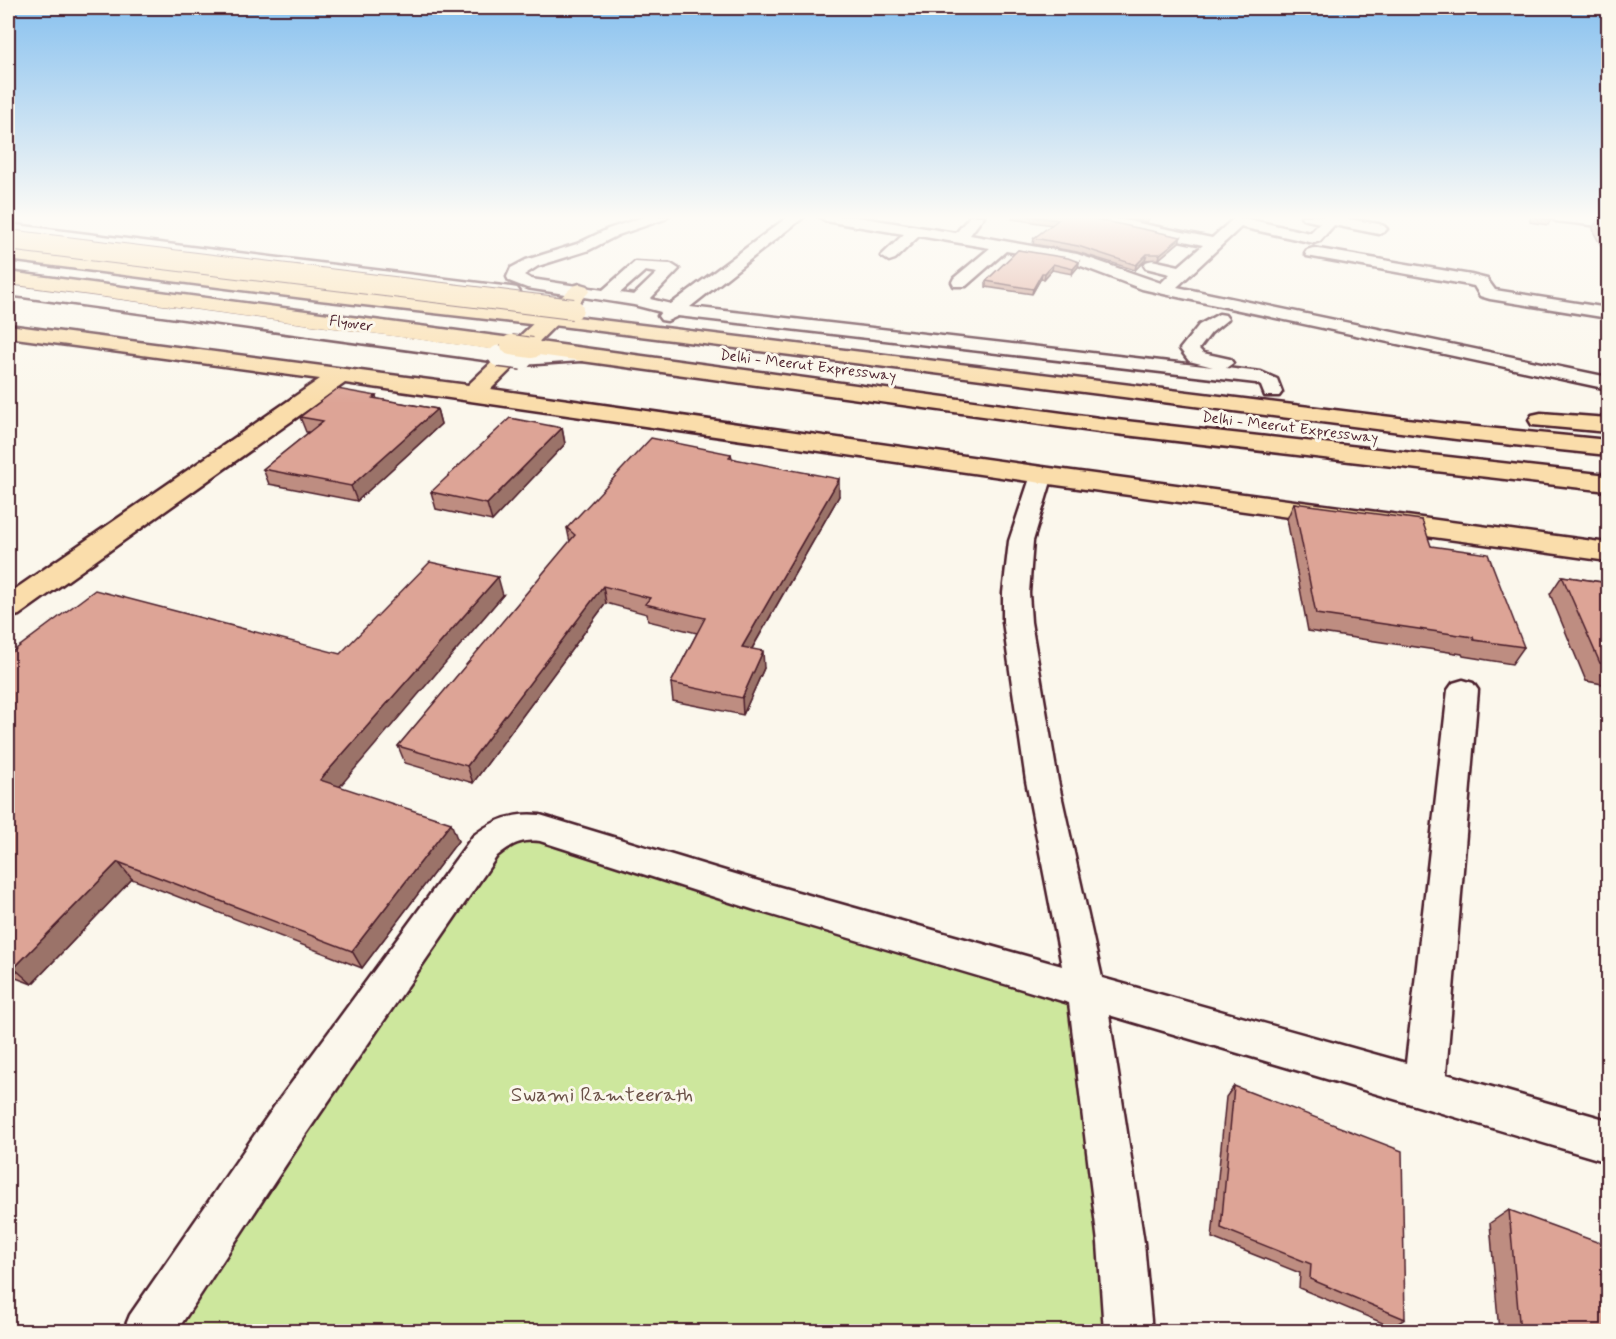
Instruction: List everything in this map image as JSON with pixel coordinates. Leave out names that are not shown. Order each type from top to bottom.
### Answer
[{"type":"main road","name":"Flyover","points":[[15,278],[560,318]]},
{"type":"main road","name":"Delhi - Meerut Expressway","points":[[163,278],[560,318],[1318,432],[1608,464]]},
{"type":"main road","name":"Delhi - Meerut Expressway","points":[[199,278],[320,294],[560,318],[1456,432],[1608,448]]},
{"type":"main road","name":"Flyover","points":[[280,278],[560,318],[588,356],[1099,425],[1608,483]]},
{"type":"main road","points":[[473,393],[560,318],[670,313],[1272,392],[1608,425]]},
{"type":"main road","points":[[8,332],[473,393],[1042,476],[1608,552]]},
{"type":"main road","points":[[8,580],[328,374]]},
{"type":"main road","points":[[8,608],[328,374]]},
{"type":"street","points":[[366,278],[560,318],[638,300],[660,278]]},
{"type":"street","points":[[518,278],[527,283],[560,318]]},
{"type":"street","points":[[8,290],[499,356],[622,278]]},
{"type":"street","points":[[670,313],[716,278]]},
{"type":"street","points":[[960,282],[964,278]]},
{"type":"street","points":[[1133,278],[1164,289],[1608,383]]},
{"type":"street","points":[[1164,289],[1176,278]]},
{"type":"street","points":[[1465,278],[1481,283],[1490,294],[1608,313]]},
{"type":"street","points":[[638,300],[670,313],[1251,377],[1267,380],[1272,392]]},
{"type":"street","points":[[1219,320],[1205,329],[1189,349],[1192,355],[1224,363],[1251,377]]},
{"type":"street","points":[[1042,476],[1021,541],[1016,593],[1017,622],[1042,781],[1086,990],[1120,1244],[1128,1332]]},
{"type":"street","points":[[1424,1088],[1463,690]]},
{"type":"street","points":[[147,1332],[291,1119],[485,846],[501,833],[522,825],[540,828],[755,895],[1608,1141]]},
{"type":"green space","name":"Swami Ramteerath","points":[[522,825],[1086,990],[1128,1331],[150,1332],[485,846]]},
{"type":"building","points":[[989,278],[1039,278],[1033,289],[986,281]]},
{"type":"building","points":[[337,389],[437,409],[351,486],[263,469],[323,421],[300,417]]},
{"type":"building","points":[[510,418],[562,428],[487,504],[431,492]]},
{"type":"building","points":[[651,438],[731,454],[729,458],[839,479],[742,647],[763,651],[742,698],[671,683],[705,618],[645,604],[650,598],[603,586],[467,766],[398,746],[575,535],[567,528]]},
{"type":"building","points":[[1294,503],[1422,520],[1431,546],[1488,554],[1524,647],[1474,640],[1473,637],[1316,614]]},
{"type":"building","points":[[430,562],[498,577],[320,780],[451,823],[352,951],[118,862],[14,968],[8,965],[8,655],[95,590],[340,654]]},
{"type":"building","points":[[1562,576],[1608,583],[1608,665],[1600,663]]},
{"type":"building","points":[[1234,1086],[1402,1151],[1405,1319],[1310,1279],[1311,1264],[1221,1228]]},
{"type":"building","points":[[1509,1210],[1608,1246],[1608,1332],[1520,1332]]}]
